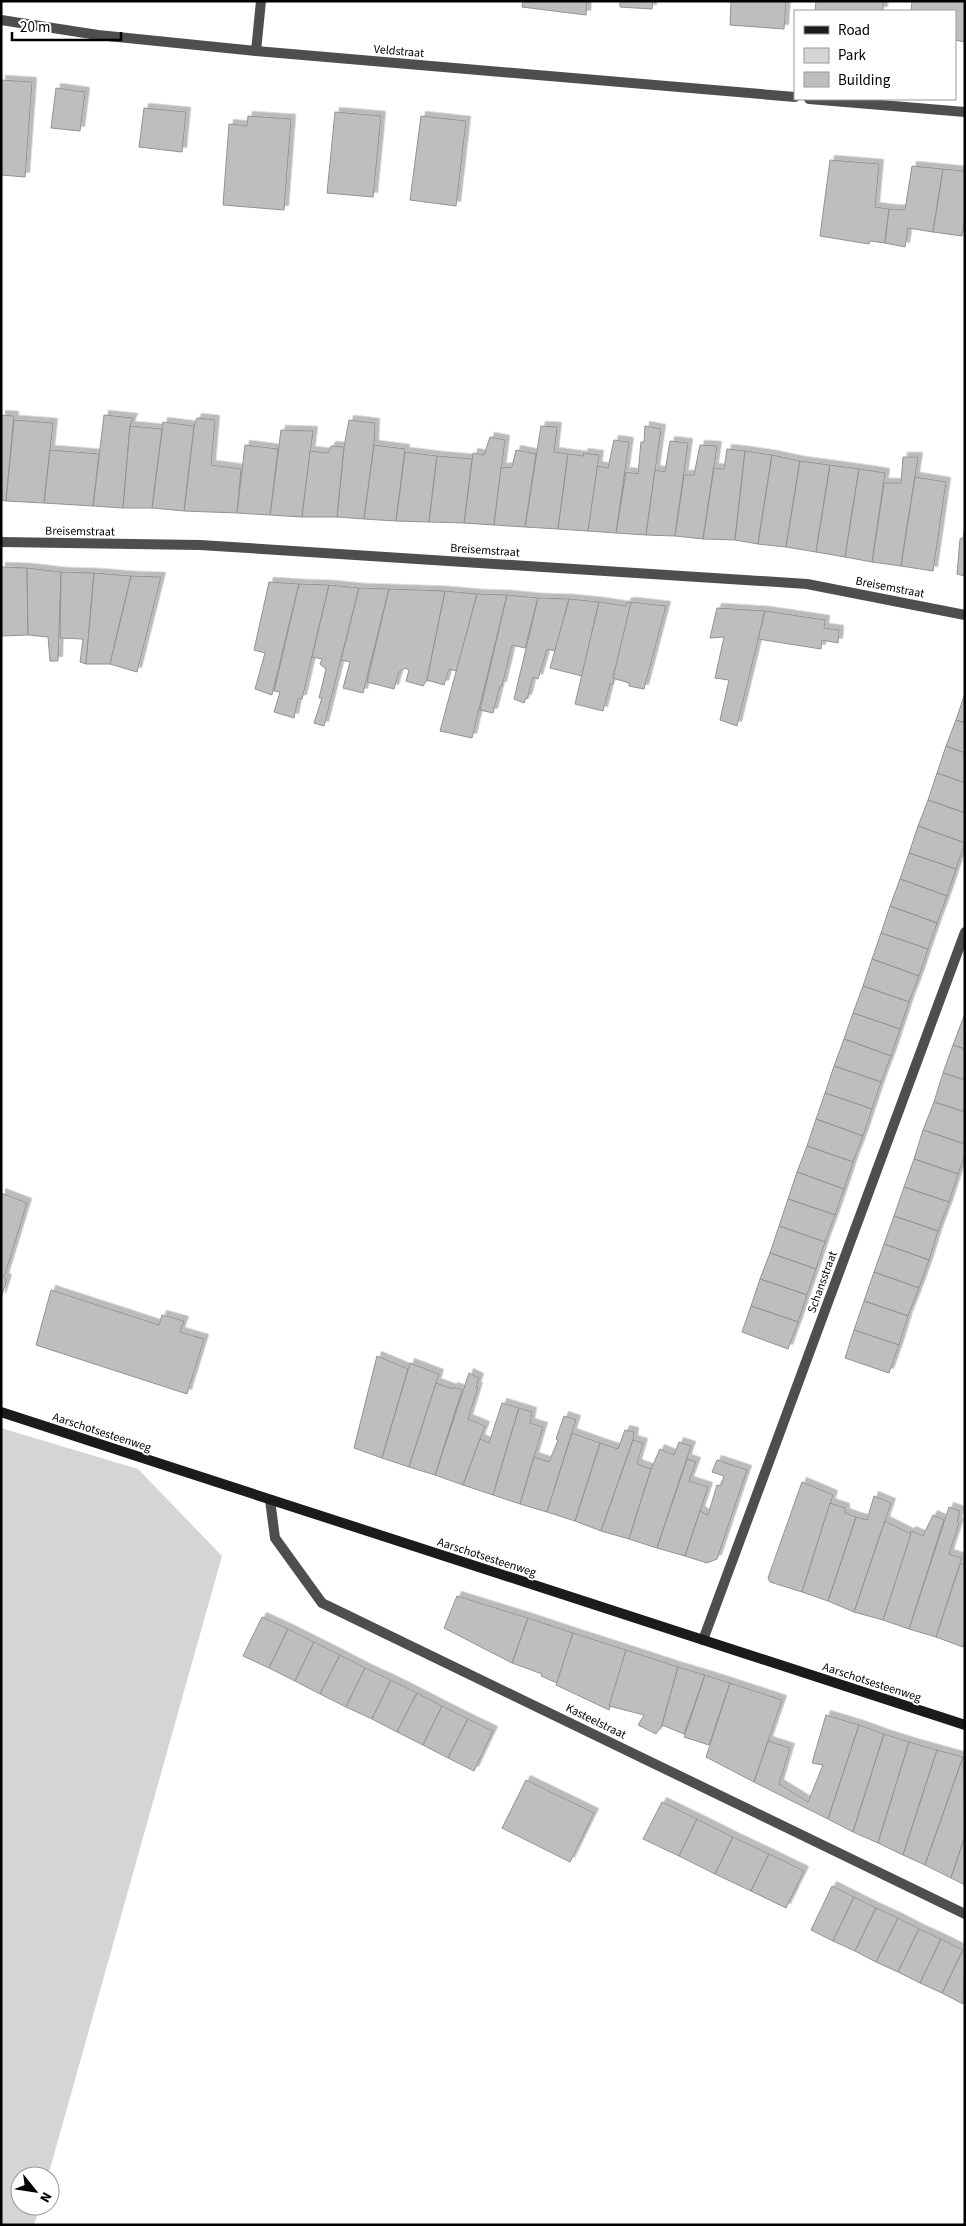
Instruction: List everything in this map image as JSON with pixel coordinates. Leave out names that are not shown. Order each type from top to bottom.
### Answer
[{"type":"main road","name":"Aarschotsesteenweg","points":[[1,1412],[965,1725]]},
{"type":"street","points":[[256,51],[261,1]]},
{"type":"street","name":"Veldstraat","points":[[1,20],[98,35],[256,51],[794,98]]},
{"type":"street","points":[[821,100],[965,112]]},
{"type":"street","name":"Breisemstraat","points":[[1,542],[200,545],[807,584],[965,615]]},
{"type":"street","name":"Schansstraat","points":[[703,1640],[965,932]]},
{"type":"street","name":"Kasteelstraat","points":[[270,1500],[275,1538],[322,1603],[965,1914]]},
{"type":"green space","points":[[1,1428],[138,1469],[222,1556],[51,2166],[10,2166],[10,2216],[37,2216],[34,2225],[1,2225]]},
{"type":"building","points":[[523,1],[587,1],[586,15],[522,7]]},
{"type":"building","points":[[620,1],[653,1],[652,9],[620,7]]},
{"type":"building","points":[[731,1],[786,1],[784,29],[730,25]]},
{"type":"building","points":[[816,1],[883,1],[883,10],[815,10]]},
{"type":"building","points":[[912,1],[965,1],[965,42],[956,40],[956,10],[911,10]]},
{"type":"building","points":[[1,80],[32,82],[25,177],[1,175]]},
{"type":"building","points":[[56,88],[85,92],[80,131],[51,128]]},
{"type":"building","points":[[144,108],[186,112],[182,152],[139,147]]},
{"type":"building","points":[[335,112],[381,116],[373,197],[327,193]]},
{"type":"building","points":[[248,116],[291,119],[284,210],[223,205],[229,124],[247,126]]},
{"type":"building","points":[[421,116],[466,121],[456,206],[410,200]]},
{"type":"building","points":[[830,160],[879,164],[875,207],[889,209],[885,243],[870,241],[869,244],[820,236]]},
{"type":"building","points":[[912,166],[943,169],[933,232],[908,228],[905,247],[885,243],[889,209],[905,210]]},
{"type":"building","points":[[943,169],[965,171],[965,217],[962,236],[933,232]]},
{"type":"building","points":[[1,415],[14,416],[6,501],[1,500]]},
{"type":"building","points":[[104,415],[133,418],[130,426],[123,508],[93,506]]},
{"type":"building","points":[[197,418],[215,420],[211,465],[241,469],[237,513],[184,511],[194,426]]},
{"type":"building","points":[[14,420],[53,423],[44,503],[6,501]]},
{"type":"building","points":[[349,420],[375,423],[374,445],[364,519],[337,517],[344,447]]},
{"type":"building","points":[[163,422],[194,426],[184,511],[152,508]]},
{"type":"building","points":[[130,426],[162,429],[152,508],[123,508]]},
{"type":"building","points":[[541,426],[557,427],[554,452],[568,454],[558,529],[525,527]]},
{"type":"building","points":[[645,426],[661,429],[646,535],[616,533],[626,472],[638,474],[641,442],[644,442]]},
{"type":"building","points":[[281,430],[313,431],[302,517],[270,515]]},
{"type":"building","points":[[490,437],[505,440],[494,525],[464,523],[473,453],[484,455]]},
{"type":"building","points":[[614,440],[629,442],[616,533],[588,531],[596,466],[608,468]]},
{"type":"building","points":[[670,441],[688,443],[675,536],[646,535],[655,470],[665,472]]},
{"type":"building","points":[[245,445],[278,449],[270,515],[237,513]]},
{"type":"building","points":[[374,445],[405,449],[396,521],[364,519]]},
{"type":"building","points":[[700,445],[717,446],[703,539],[675,536],[684,475],[694,475]]},
{"type":"building","points":[[331,446],[344,447],[337,517],[302,517],[310,451],[328,453]]},
{"type":"building","points":[[727,449],[745,451],[735,540],[703,539],[714,468],[724,469]]},
{"type":"building","points":[[50,450],[99,454],[93,506],[44,503]]},
{"type":"building","points":[[516,450],[536,454],[525,527],[494,525],[501,468],[512,467]]},
{"type":"building","points":[[745,451],[772,455],[758,544],[735,540]]},
{"type":"building","points":[[405,452],[437,456],[429,522],[396,521]]},
{"type":"building","points":[[583,453],[599,455],[588,531],[558,529],[568,454],[584,456]]},
{"type":"building","points":[[772,455],[800,461],[786,547],[758,544]]},
{"type":"building","points":[[437,456],[472,459],[464,523],[429,522]]},
{"type":"building","points":[[903,457],[918,457],[901,566],[872,562],[884,483],[901,483]]},
{"type":"building","points":[[800,461],[830,465],[816,552],[786,547]]},
{"type":"building","points":[[830,465],[859,469],[845,557],[816,552]]},
{"type":"building","points":[[859,469],[885,473],[872,562],[845,557]]},
{"type":"building","points":[[915,477],[946,482],[933,571],[901,566]]},
{"type":"building","points":[[965,525],[965,576],[957,574],[960,539],[963,538]]},
{"type":"building","points":[[1,567],[27,568],[28,635],[1,636]]},
{"type":"building","points":[[27,568],[61,572],[58,661],[50,661],[48,637],[28,635]]},
{"type":"building","points":[[61,572],[94,573],[86,664],[80,662],[83,639],[60,638]]},
{"type":"building","points":[[94,573],[131,576],[110,664],[86,664]]},
{"type":"building","points":[[131,576],[161,577],[137,672],[110,664]]},
{"type":"building","points":[[269,582],[299,584],[272,695],[255,689],[265,653],[254,650]]},
{"type":"building","points":[[299,584],[329,585],[302,699],[298,699],[294,718],[274,712],[280,692],[274,691]]},
{"type":"building","points":[[329,585],[359,588],[324,726],[314,723],[322,698],[319,698],[326,669],[320,664],[322,659],[312,657]]},
{"type":"building","points":[[359,588],[389,589],[363,693],[343,688],[350,662],[341,660]]},
{"type":"building","points":[[389,589],[445,591],[427,680],[423,686],[406,681],[409,670],[405,668],[399,672],[394,689],[367,682]]},
{"type":"building","points":[[445,591],[477,594],[457,671],[449,669],[444,685],[427,680]]},
{"type":"building","points":[[477,594],[507,595],[472,738],[440,731]]},
{"type":"building","points":[[507,595],[538,598],[525,648],[512,645],[493,713],[480,710]]},
{"type":"building","points":[[538,598],[569,599],[555,651],[547,649],[538,679],[533,677],[527,699],[524,703],[514,699]]},
{"type":"building","points":[[569,599],[599,602],[582,676],[550,668]]},
{"type":"building","points":[[599,602],[626,606],[626,603],[631,602],[613,684],[610,684],[603,711],[575,704]]},
{"type":"building","points":[[631,602],[666,606],[644,689],[629,686],[629,683],[613,678]]},
{"type":"building","points":[[717,608],[765,611],[737,726],[720,720],[729,680],[715,678],[724,637],[710,638]]},
{"type":"building","points":[[765,611],[825,620],[824,628],[839,630],[838,643],[822,640],[821,649],[758,639]]},
{"type":"building","points":[[965,693],[965,723],[956,720]]},
{"type":"building","points":[[956,720],[965,723],[965,753],[946,746]]},
{"type":"building","points":[[946,746],[965,753],[965,783],[937,773]]},
{"type":"building","points":[[937,773],[965,783],[965,813],[928,800]]},
{"type":"building","points":[[928,800],[965,813],[965,843],[918,826]]},
{"type":"building","points":[[918,826],[965,843],[956,869],[909,853]]},
{"type":"building","points":[[909,853],[956,869],[947,896],[900,879]]},
{"type":"building","points":[[900,879],[947,896],[937,923],[890,906]]},
{"type":"building","points":[[890,906],[937,923],[928,949],[881,933]]},
{"type":"building","points":[[881,933],[928,949],[919,976],[872,959]]},
{"type":"building","points":[[872,959],[919,976],[909,1002],[863,986]]},
{"type":"building","points":[[863,986],[909,1002],[900,1029],[853,1013]]},
{"type":"building","points":[[853,1013],[900,1029],[891,1056],[844,1039]]},
{"type":"building","points":[[965,1016],[965,1049],[953,1045]]},
{"type":"building","points":[[844,1039],[891,1056],[881,1082],[834,1066]]},
{"type":"building","points":[[953,1045],[965,1049],[965,1080],[943,1073]]},
{"type":"building","points":[[834,1066],[881,1082],[872,1109],[825,1093]]},
{"type":"building","points":[[943,1073],[965,1080],[965,1112],[934,1102]]},
{"type":"building","points":[[825,1093],[872,1109],[863,1136],[816,1119]]},
{"type":"building","points":[[934,1102],[965,1112],[965,1144],[923,1130]]},
{"type":"building","points":[[816,1119],[863,1136],[853,1162],[807,1146]]},
{"type":"building","points":[[923,1130],[965,1144],[965,1155],[958,1174],[914,1159]]},
{"type":"building","points":[[807,1146],[853,1162],[844,1189],[797,1172]]},
{"type":"building","points":[[914,1159],[958,1174],[949,1202],[904,1187]]},
{"type":"building","points":[[797,1172],[844,1189],[835,1215],[788,1199]]},
{"type":"building","points":[[904,1187],[949,1202],[938,1231],[894,1216]]},
{"type":"building","points":[[1,1193],[27,1203],[4,1278],[7,1279],[1,1298]]},
{"type":"building","points":[[788,1199],[835,1215],[825,1242],[779,1226]]},
{"type":"building","points":[[894,1216],[938,1231],[929,1260],[884,1244]]},
{"type":"building","points":[[779,1226],[825,1242],[816,1269],[770,1253]]},
{"type":"building","points":[[884,1244],[929,1260],[919,1288],[874,1272]]},
{"type":"building","points":[[770,1253],[816,1269],[807,1295],[760,1279]]},
{"type":"building","points":[[874,1272],[919,1288],[908,1316],[864,1301]]},
{"type":"building","points":[[760,1279],[807,1295],[798,1322],[751,1306]]},
{"type":"building","points":[[51,1290],[159,1325],[162,1315],[184,1321],[180,1332],[204,1339],[187,1394],[36,1345]]},
{"type":"building","points":[[864,1301],[908,1316],[899,1345],[854,1330]]},
{"type":"building","points":[[751,1306],[798,1322],[788,1349],[742,1332]]},
{"type":"building","points":[[854,1330],[899,1345],[889,1373],[845,1358]]},
{"type":"building","points":[[377,1356],[408,1369],[382,1458],[354,1448]]},
{"type":"building","points":[[410,1363],[439,1374],[409,1467],[382,1458]]},
{"type":"building","points":[[469,1373],[479,1378],[468,1419],[485,1426],[463,1485],[435,1475]]},
{"type":"building","points":[[436,1383],[462,1390],[435,1475],[409,1467]]},
{"type":"building","points":[[502,1403],[519,1408],[493,1495],[463,1485],[480,1439],[489,1443]]},
{"type":"building","points":[[519,1408],[532,1412],[530,1423],[543,1427],[520,1504],[493,1495]]},
{"type":"building","points":[[564,1416],[576,1420],[547,1512],[520,1504],[534,1457],[549,1462],[558,1440],[556,1439]]},
{"type":"building","points":[[625,1430],[634,1432],[633,1440],[601,1531],[575,1521],[600,1443],[618,1449]]},
{"type":"building","points":[[572,1433],[600,1443],[575,1521],[547,1512]]},
{"type":"building","points":[[633,1440],[643,1443],[637,1464],[651,1469],[629,1539],[601,1531]]},
{"type":"building","points":[[679,1442],[691,1446],[657,1548],[629,1539],[651,1469],[660,1449],[674,1455]]},
{"type":"building","points":[[687,1459],[696,1462],[689,1481],[708,1487],[685,1556],[657,1548]]},
{"type":"building","points":[[717,1460],[747,1470],[717,1559],[707,1563],[685,1556],[700,1511],[708,1515],[717,1485],[721,1486],[724,1476],[712,1472]]},
{"type":"building","points":[[802,1482],[833,1495],[802,1592],[770,1582],[768,1578]]},
{"type":"building","points":[[874,1496],[891,1503],[854,1612],[828,1601],[856,1517],[867,1520]]},
{"type":"building","points":[[830,1503],[845,1508],[845,1513],[856,1517],[828,1601],[802,1592]]},
{"type":"building","points":[[949,1507],[960,1511],[957,1522],[959,1523],[949,1554],[962,1558],[936,1637],[909,1629]]},
{"type":"building","points":[[933,1515],[944,1520],[909,1629],[883,1620],[911,1531],[923,1536]]},
{"type":"building","points":[[885,1521],[911,1534],[883,1620],[854,1612]]},
{"type":"building","points":[[960,1564],[965,1565],[965,1641],[963,1647],[936,1637]]},
{"type":"building","points":[[457,1596],[528,1618],[512,1663],[444,1628]]},
{"type":"building","points":[[262,1617],[288,1629],[269,1668],[243,1656]]},
{"type":"building","points":[[528,1618],[573,1633],[557,1683],[541,1676],[542,1674],[512,1663]]},
{"type":"building","points":[[288,1629],[314,1642],[295,1681],[269,1668]]},
{"type":"building","points":[[573,1633],[626,1650],[609,1710],[556,1685]]},
{"type":"building","points":[[314,1642],[340,1655],[320,1694],[295,1681]]},
{"type":"building","points":[[626,1650],[678,1667],[662,1725],[656,1734],[638,1725],[644,1715],[609,1706]]},
{"type":"building","points":[[340,1655],[365,1668],[346,1707],[320,1694]]},
{"type":"building","points":[[678,1667],[705,1675],[684,1734],[662,1725]]},
{"type":"building","points":[[365,1668],[391,1680],[372,1719],[346,1707]]},
{"type":"building","points":[[705,1675],[730,1683],[709,1745],[684,1737]]},
{"type":"building","points":[[391,1680],[417,1693],[397,1732],[372,1719]]},
{"type":"building","points":[[730,1683],[782,1700],[754,1782],[706,1757]]},
{"type":"building","points":[[417,1693],[442,1706],[423,1745],[397,1732]]},
{"type":"building","points":[[442,1706],[468,1719],[448,1758],[423,1745]]},
{"type":"building","points":[[826,1715],[859,1725],[828,1819],[754,1782],[768,1741],[790,1748],[779,1784],[808,1802],[823,1765],[812,1763]]},
{"type":"building","points":[[468,1719],[493,1731],[474,1771],[448,1758]]},
{"type":"building","points":[[859,1725],[884,1734],[853,1832],[828,1819]]},
{"type":"building","points":[[884,1734],[909,1742],[878,1843],[853,1832]]},
{"type":"building","points":[[909,1742],[937,1750],[903,1855],[878,1843]]},
{"type":"building","points":[[937,1750],[963,1757],[925,1865],[903,1855]]},
{"type":"building","points":[[963,1757],[965,1836],[951,1878],[925,1865]]},
{"type":"building","points":[[526,1780],[594,1813],[570,1862],[502,1828]]},
{"type":"building","points":[[662,1802],[697,1819],[679,1856],[643,1839]]},
{"type":"building","points":[[697,1819],[733,1837],[715,1874],[679,1856]]},
{"type":"building","points":[[965,1836],[965,1885],[951,1878]]},
{"type":"building","points":[[733,1837],[769,1854],[751,1891],[715,1874]]},
{"type":"building","points":[[769,1854],[804,1871],[786,1908],[751,1891]]},
{"type":"building","points":[[832,1886],[854,1897],[833,1941],[811,1930]]},
{"type":"building","points":[[854,1897],[876,1908],[855,1951],[833,1941]]},
{"type":"building","points":[[876,1908],[898,1918],[876,1962],[855,1951]]},
{"type":"building","points":[[898,1918],[919,1929],[898,1972],[876,1962]]},
{"type":"building","points":[[919,1929],[941,1939],[920,1983],[898,1972]]},
{"type":"building","points":[[941,1939],[963,1950],[942,1993],[920,1983]]},
{"type":"building","points":[[963,1950],[965,1951],[963,2004],[942,1993]]}]
